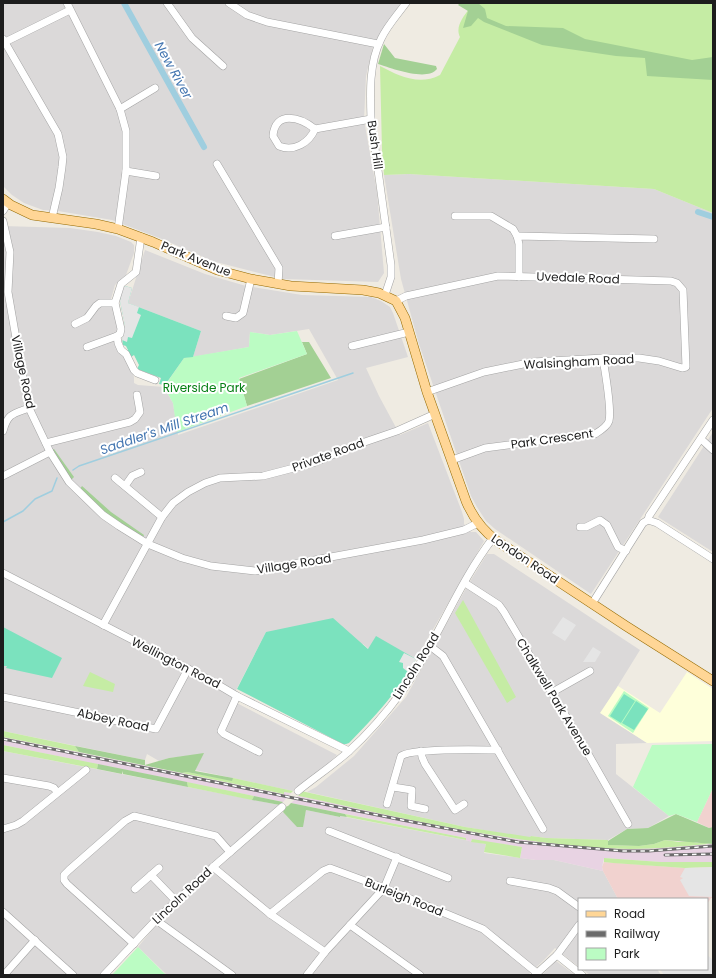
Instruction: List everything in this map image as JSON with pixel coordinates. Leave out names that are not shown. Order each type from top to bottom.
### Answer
[{"type":"main road","name":"Park Avenue","points":[[5,205],[29,214],[96,224],[118,229],[141,237],[207,266],[250,279],[311,288],[358,289],[385,295],[396,301]]},
{"type":"main road","name":"London Road","points":[[396,301],[405,318],[427,392],[468,506],[478,523],[493,538],[713,681]]},
{"type":"street","points":[[167,3],[192,38],[223,66]]},
{"type":"street","points":[[229,3],[247,15],[267,22],[378,44]]},
{"type":"street","name":"Bush Hill","points":[[385,295],[391,271],[371,119],[370,95],[372,70],[378,44],[381,37],[406,3]]},
{"type":"street","points":[[52,218],[59,188],[63,157],[58,134],[4,41],[68,6],[120,108],[126,131],[126,171],[118,229]]},
{"type":"street","points":[[120,108],[155,88]]},
{"type":"street","points":[[315,129],[308,140],[296,147],[284,148],[278,146],[273,136],[275,125],[281,120],[286,119],[299,119],[315,129],[371,119]]},
{"type":"street","points":[[218,164],[279,268],[278,284]]},
{"type":"street","points":[[126,171],[156,176]]},
{"type":"street","points":[[455,216],[491,216],[513,229],[519,244],[519,277]]},
{"type":"street","name":"Village Road","points":[[3,221],[10,252],[6,292],[29,408],[50,452],[69,482],[103,515],[148,544],[182,558],[211,566],[255,571],[423,540],[464,530],[478,523]]},
{"type":"street","points":[[335,236],[386,227]]},
{"type":"street","points":[[517,236],[654,239]]},
{"type":"street","points":[[87,346],[117,336],[120,333],[121,330],[115,303],[121,284],[136,272],[141,237]]},
{"type":"street","name":"Uvedale Road","points":[[396,301],[404,297],[491,277],[671,281],[677,283],[683,290],[686,367]]},
{"type":"street","points":[[226,316],[236,318],[243,313],[250,279]]},
{"type":"street","points":[[74,324],[87,318],[100,303],[115,303]]},
{"type":"street","points":[[352,346],[409,332]]},
{"type":"street","points":[[117,336],[121,350],[126,354],[134,370],[137,373],[155,380]]},
{"type":"street","name":"Walsingham Road","points":[[427,392],[484,372],[533,362],[603,358],[639,358],[659,361],[682,368],[686,367]]},
{"type":"street","name":"Park Crescent","points":[[452,460],[485,448],[595,434],[603,430],[609,422],[609,406],[603,358]]},
{"type":"street","points":[[46,443],[108,428],[136,419],[140,412],[137,395]]},
{"type":"street","points":[[3,431],[6,420],[12,414],[29,408]]},
{"type":"street","name":"Private Road","points":[[103,625],[162,517],[173,503],[188,492],[205,483],[220,478],[263,476],[313,463],[435,414]]},
{"type":"street","points":[[592,603],[713,420]]},
{"type":"street","points":[[701,439],[713,450]]},
{"type":"street","points":[[3,476],[50,452]]},
{"type":"street","points":[[125,486],[132,476],[140,472]]},
{"type":"street","points":[[115,478],[162,517]]},
{"type":"street","points":[[580,527],[586,527],[600,520],[607,524],[618,547],[626,551]]},
{"type":"street","points":[[648,520],[657,523],[713,559]]},
{"type":"street","name":"Lincoln Road","points":[[298,791],[349,751],[396,700],[430,646],[465,582],[493,538]]},
{"type":"street","name":"Wellington Road","points":[[3,573],[210,680],[237,696],[349,751]]},
{"type":"street","name":"Chalkwell Park Avenue","points":[[465,582],[498,605],[583,745],[628,824]]},
{"type":"street","points":[[430,646],[443,656],[543,830]]},
{"type":"street","name":"Abbey Road","points":[[3,697],[156,729],[188,669]]},
{"type":"street","points":[[551,693],[590,671]]},
{"type":"street","points":[[237,696],[221,731],[259,752]]},
{"type":"street","points":[[387,804],[402,756],[406,753],[421,751],[498,750]]},
{"type":"street","points":[[421,751],[425,764],[455,810],[464,804]]},
{"type":"street","points":[[3,829],[23,821],[86,770]]},
{"type":"street","points":[[3,778],[49,786],[54,788],[57,792]]},
{"type":"street","points":[[393,786],[412,790],[411,806],[425,809]]},
{"type":"street","name":"Lincoln Road","points":[[104,975],[176,901],[282,807]]},
{"type":"street","points":[[134,944],[67,884],[64,880],[64,875],[69,870],[125,821],[134,816],[216,836],[230,852]]},
{"type":"street","points":[[329,831],[448,878]]},
{"type":"street","points":[[309,974],[325,952],[384,888],[397,857]]},
{"type":"street","points":[[213,867],[270,914],[325,952]]},
{"type":"street","points":[[135,889],[159,868]]},
{"type":"street","name":"Burleigh Road","points":[[270,914],[323,871],[330,868],[384,888],[483,929],[536,974]]},
{"type":"street","points":[[151,876],[176,901]]},
{"type":"street","points":[[510,881],[549,888],[557,891],[578,906]]},
{"type":"street","points":[[3,912],[73,975]]},
{"type":"street","points":[[156,920],[232,975]]},
{"type":"street","points":[[350,925],[420,975]]},
{"type":"street","points":[[536,974],[557,955],[578,926]]},
{"type":"street","points":[[4,975],[35,940]]},
{"type":"street","points":[[557,955],[582,975]]},
{"type":"shaded area","points":[[3,3],[401,3],[374,43],[366,76],[364,120],[377,192],[384,273],[378,282],[283,279],[212,261],[162,239],[112,220],[43,210],[24,203],[12,195],[3,186]]},
{"type":"shaded area","points":[[409,174],[654,189],[713,213],[713,408],[591,594],[495,529],[486,521],[471,496],[419,344],[401,279],[384,175]]},
{"type":"shaded area","points":[[3,226],[70,228],[98,232],[116,236],[131,242],[134,245],[134,253],[126,275],[115,285],[111,299],[113,309],[124,354],[134,377],[134,383],[138,385],[164,387],[173,403],[178,435],[338,380],[309,329],[270,335],[250,332],[249,347],[193,357],[201,331],[128,303],[145,250],[205,274],[246,286],[302,295],[371,297],[390,307],[408,357],[366,368],[400,435],[428,423],[462,512],[464,524],[471,532],[476,532],[484,541],[416,659],[376,637],[369,649],[363,644],[266,632],[231,700],[337,755],[325,767],[293,791],[195,770],[203,754],[169,758],[159,761],[147,754],[145,760],[3,731]]},
{"type":"shaded area","points":[[125,286],[132,288],[128,303],[139,307],[137,313],[141,315],[132,338],[128,337],[127,342],[122,340],[125,326],[120,301],[122,289]]},
{"type":"shaded area","points":[[713,432],[713,552],[658,517]]},
{"type":"shaded area","points":[[487,554],[494,554],[640,650],[601,713],[647,743],[616,744],[616,774],[669,816],[648,828],[627,829],[608,840],[546,838],[531,836],[530,838],[465,827],[307,792],[316,787],[354,756],[406,697],[469,583]]},
{"type":"shaded area","points":[[563,617],[576,625],[565,641],[552,633]]},
{"type":"shaded area","points":[[593,647],[601,652],[595,662],[583,662]]},
{"type":"shaded area","points":[[404,653],[416,659],[408,672],[403,668],[403,663],[399,662]]},
{"type":"shaded area","points":[[687,672],[713,689],[713,741],[647,743],[600,713],[618,686],[660,713]]},
{"type":"shaded area","points":[[3,737],[283,794],[284,792],[291,793],[283,802],[3,745]]},
{"type":"shaded area","points":[[3,751],[280,805],[186,887],[153,918],[100,975],[3,975]]},
{"type":"shaded area","points":[[713,788],[713,827],[709,828],[697,822]]},
{"type":"shaded area","points":[[299,796],[476,833],[550,843],[630,849],[713,844],[713,862],[661,862],[604,858],[602,867],[603,871],[554,860],[520,858],[522,847],[472,840],[471,842],[466,840],[466,838],[291,803]]},
{"type":"shaded area","points":[[306,810],[486,844],[484,853],[536,860],[554,860],[603,871],[617,898],[578,898],[578,966],[555,948],[528,975],[167,975],[138,947],[156,925],[233,854],[283,812],[297,826],[302,827]]},
{"type":"shaded area","points":[[604,862],[685,868],[713,867],[713,898],[711,898],[708,902],[708,898],[617,898],[602,867]]},
{"type":"shaded area","points":[[713,867],[713,897],[689,896],[680,880],[683,878],[680,877],[685,868]]},
{"type":"shaded area","points":[[708,956],[713,960],[713,975],[664,975],[661,970],[708,970]]},
{"type":"shaded area","points":[[556,961],[575,975],[542,975]]},
{"type":"shaded area","points":[[583,970],[658,970],[661,975],[590,975]]},
{"type":"green space","points":[[459,3],[713,3],[713,213],[654,189],[409,174],[384,175],[380,66],[394,73],[417,80],[424,80],[440,75],[460,37],[458,30],[459,26],[469,9]]},
{"type":"green space","points":[[460,3],[478,3],[485,9],[487,18],[506,26],[563,28],[585,39],[692,60],[713,57],[713,80],[647,76],[645,58],[616,56],[542,45],[484,22],[478,18],[471,26],[463,28],[468,11],[458,5]]},
{"type":"green space","points":[[384,44],[395,58],[436,66],[437,69],[432,73],[417,74],[400,71],[378,64]]},
{"type":"green space","points":[[125,286],[132,288],[128,303],[201,331],[193,357],[184,358],[165,385],[159,384],[161,378],[137,369],[139,365],[134,355],[131,357],[127,352],[128,350],[126,346],[123,345],[122,340],[125,326],[120,300],[122,290]]},
{"type":"green space","name":"Riverside Park","points":[[297,331],[307,354],[239,378],[247,406],[177,432],[173,403],[164,387],[184,358],[249,347],[250,332],[270,335]]},
{"type":"green space","points":[[302,342],[309,342],[331,378],[247,406],[239,379],[307,354]]},
{"type":"green space","points":[[54,449],[74,477],[71,480],[52,450]]},
{"type":"green space","points":[[82,486],[111,512],[144,535],[142,539],[108,515],[80,489]]},
{"type":"green space","points":[[463,600],[516,697],[507,703],[455,613]]},
{"type":"green space","points":[[333,618],[368,649],[376,636],[416,659],[402,682],[386,703],[349,743],[346,744],[343,744],[237,689],[266,632]]},
{"type":"green space","points":[[3,627],[62,658],[52,678],[6,668],[7,666],[3,666]]},
{"type":"green space","points":[[90,672],[115,684],[113,692],[83,686]]},
{"type":"green space","points":[[624,691],[649,708],[633,733],[608,716]]},
{"type":"green space","points":[[624,694],[635,701],[621,723],[610,716]]},
{"type":"green space","points":[[636,701],[648,709],[634,730],[622,723]]},
{"type":"green space","points":[[3,731],[75,746],[79,752],[3,737]]},
{"type":"green space","points":[[713,744],[713,788],[697,822],[676,814],[669,816],[633,787],[652,745]]},
{"type":"green space","points":[[3,745],[98,764],[97,769],[3,751]]},
{"type":"green space","points":[[75,746],[145,760],[145,765],[169,758],[204,753],[195,771],[233,778],[232,781],[187,772],[182,773],[79,752]]},
{"type":"green space","points":[[98,764],[187,782],[188,787],[123,774],[123,771],[122,774],[97,769]]},
{"type":"green space","points":[[187,772],[231,780],[233,778],[293,791],[291,793],[284,792],[284,794],[182,773]]},
{"type":"green space","points":[[187,782],[254,796],[252,800],[188,787]]},
{"type":"green space","points":[[301,791],[465,827],[530,837],[608,840],[608,845],[639,846],[654,844],[665,840],[679,842],[690,841],[709,844],[630,849],[546,843],[463,830],[381,814],[299,796],[297,794]]},
{"type":"green space","points":[[254,796],[283,802],[280,805],[252,800]]},
{"type":"green space","points":[[291,803],[345,814],[347,817],[306,810],[303,827],[297,827],[283,812],[285,807]]},
{"type":"green space","points":[[345,814],[466,838],[466,840],[347,817]]},
{"type":"green space","points":[[676,814],[709,828],[713,827],[713,844],[665,840],[654,844],[639,846],[608,845],[608,841],[627,829],[648,828]]},
{"type":"green space","points":[[472,839],[522,847],[520,858],[484,852],[486,844],[471,842]]},
{"type":"green space","points":[[604,858],[661,862],[713,862],[713,867],[685,868],[613,863],[604,862]]},
{"type":"green space","points":[[138,947],[164,973],[167,975],[112,975]]},
{"type":"waterway","name":"New River","points":[[124,3],[204,147]]},
{"type":"waterway","points":[[698,212],[713,217]]},
{"type":"waterway","name":"Saddler's Mill Stream","points":[[73,470],[79,466],[353,373]]},
{"type":"waterway","name":"Saddler's Mill Stream","points":[[3,522],[23,511],[35,499],[52,491],[57,478]]},
{"type":"railway","points":[[3,739],[518,842],[623,851],[649,851],[713,846]]},
{"type":"railway","points":[[665,855],[713,854]]}]
